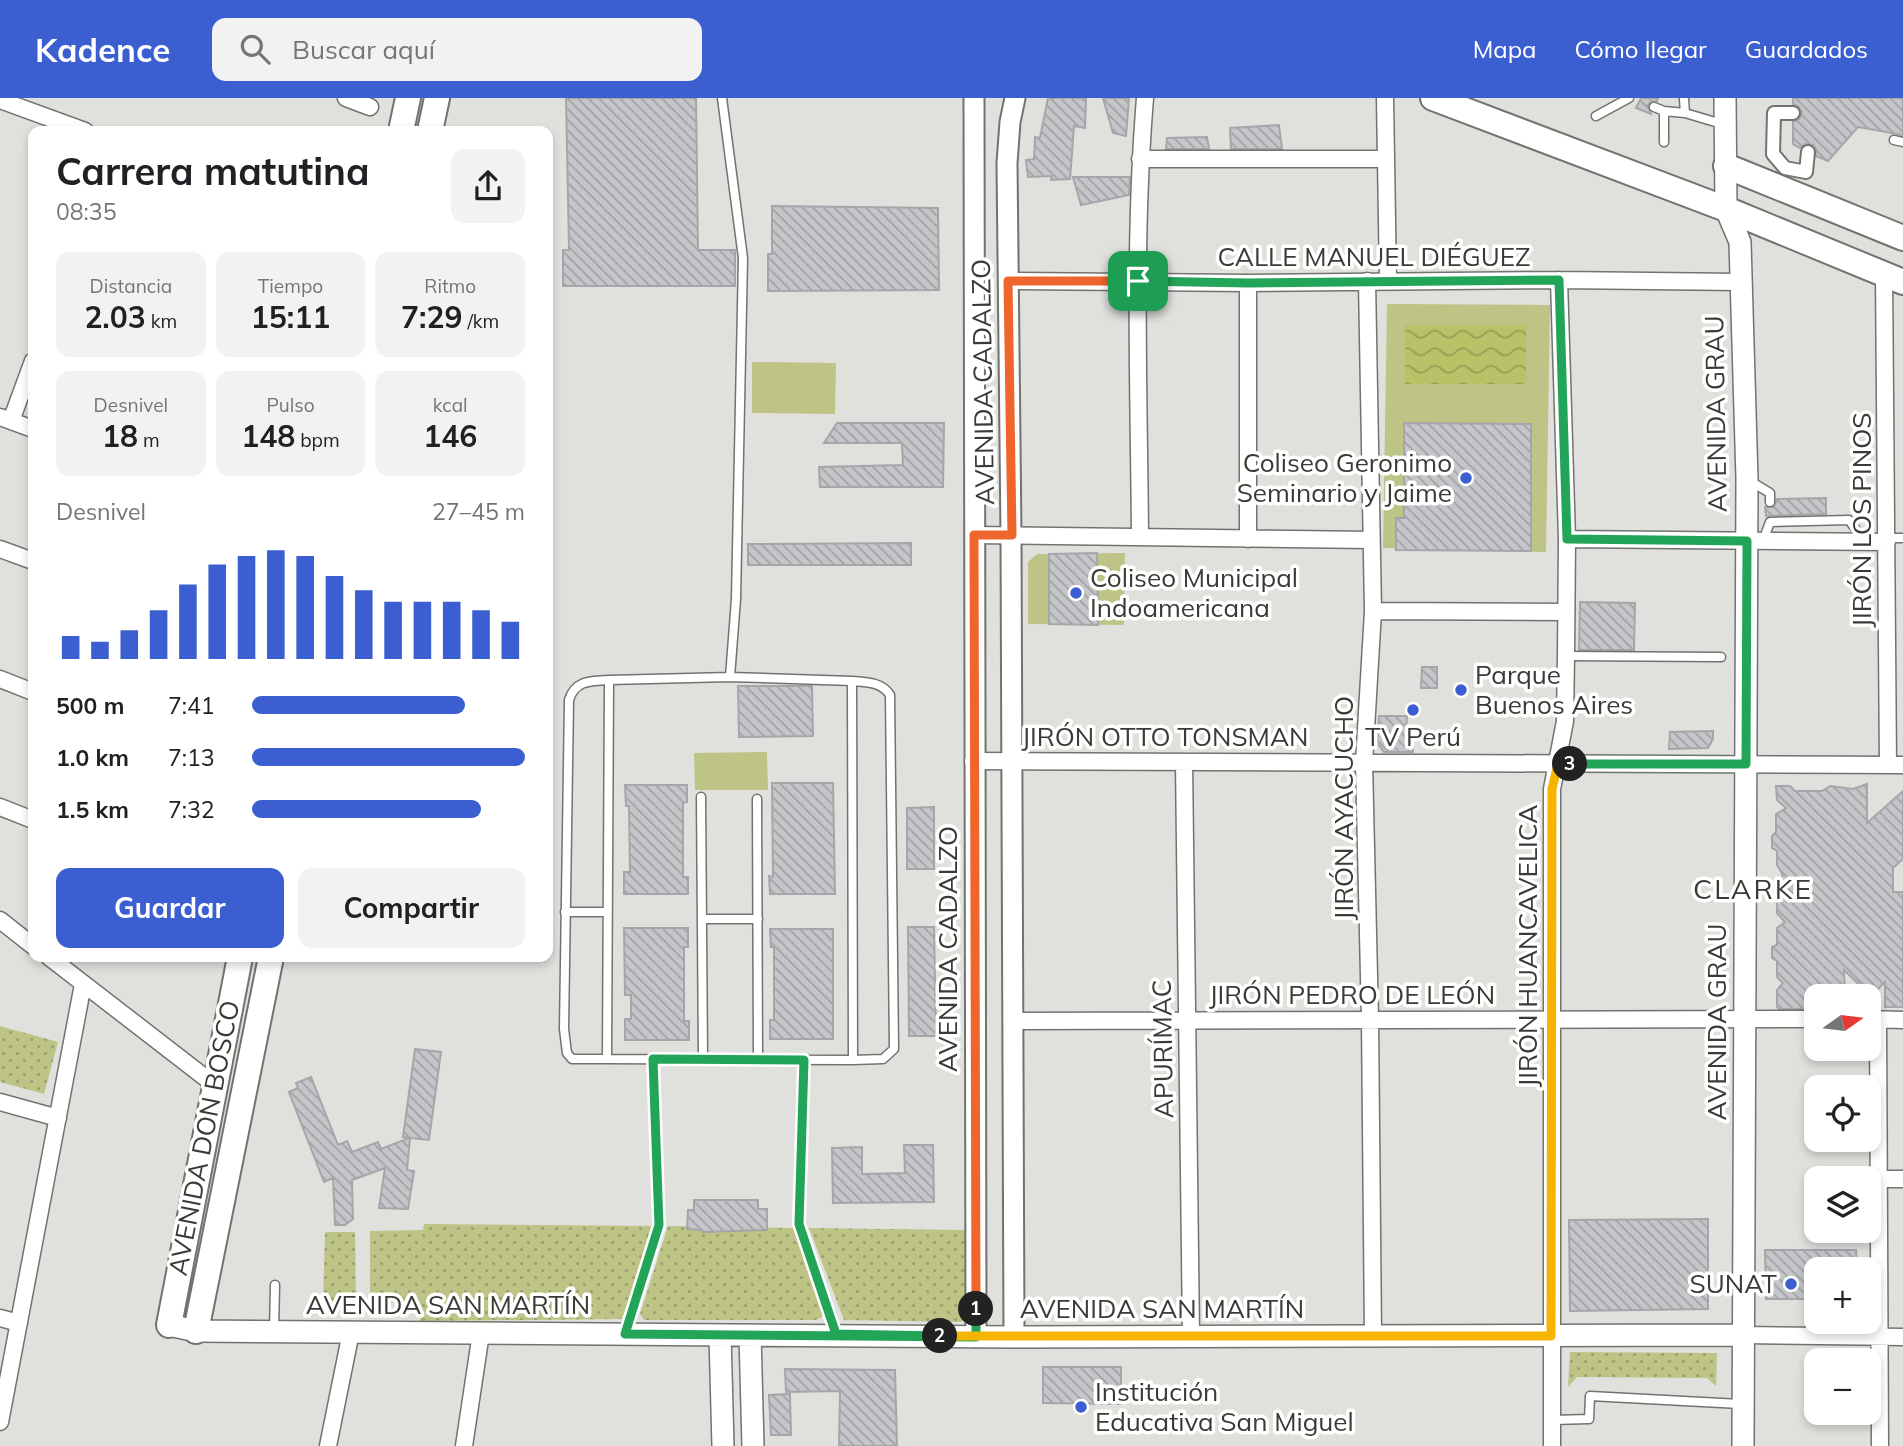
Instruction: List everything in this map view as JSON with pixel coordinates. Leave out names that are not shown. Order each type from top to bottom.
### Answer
[{"type":"main road","points":[[402,126],[408,98]]},
{"type":"main road","points":[[431,126],[437,98]]},
{"type":"main road","points":[[1433,98],[1726,209],[1894,278]]},
{"type":"main road","name":"AVENIDA GRAU","points":[[1725,98],[1726,209],[1740,242],[1747,479],[1752,538],[1746,764],[1743,1446]]},
{"type":"main road","points":[[1726,166],[1783,178],[1903,238]]},
{"type":"main road","name":"AVENIDA DON BOSCO","points":[[169,1325],[239,962]]},
{"type":"main road","name":"AVENIDA DON BOSCO","points":[[196,1331],[270,962]]},
{"type":"main road","name":"AVENIDA SAN MARTÍN","points":[[169,1325],[196,1331],[976,1337],[1743,1335]]},
{"type":"main road","points":[[720,1335],[723,1446]]},
{"type":"main road","points":[[750,1335],[753,1446]]},
{"type":"street","points":[[346,98],[370,107]]},
{"type":"street","name":"AVENIDA CADALZO","points":[[974,98],[976,1337]]},
{"type":"street","name":"AVENIDA CADALZO","points":[[1014,1337],[1012,535],[1007,163],[1015,98]]},
{"type":"street","points":[[1140,537],[1138,281],[1140,159],[1145,98]]},
{"type":"street","points":[[1385,98],[1388,281]]},
{"type":"street","points":[[1,102],[71,126]]},
{"type":"street","points":[[1793,113],[1774,113],[1773,154],[1783,178],[1806,172],[1808,152]]},
{"type":"street","points":[[1140,159],[1386,159]]},
{"type":"street","name":"JIRÓN LOS PINOS","points":[[1894,278],[1892,540],[1896,765]]},
{"type":"street","name":"JIRÓN HUANCAVELICA","points":[[1552,1446],[1552,789],[1565,721],[1567,539],[1559,280]]},
{"type":"street","name":"CALLE MANUEL DIÉGUEZ","points":[[1008,281],[1741,282]]},
{"type":"street","name":"JIRÓN AYACUCHO","points":[[1367,281],[1373,611],[1364,763],[1373,1336]]},
{"type":"street","points":[[1248,283],[1248,539]]},
{"type":"street","points":[[28,372],[6,419],[28,427]]},
{"type":"street","points":[[974,535],[1371,540]]},
{"type":"street","points":[[1567,539],[1892,540]]},
{"type":"street","points":[[0,549],[28,559]]},
{"type":"street","points":[[1373,611],[1566,612]]},
{"type":"street","points":[[0,680],[28,690]]},
{"type":"street","name":"JIRÓN OTTO TONSMAN","points":[[973,761],[1896,765]]},
{"type":"street","name":"APURÍMAC","points":[[1184,762],[1191,1336]]},
{"type":"street","points":[[0,807],[28,818]]},
{"type":"street","points":[[2,926],[28,943]]},
{"type":"street","points":[[55,962],[216,1086]]},
{"type":"street","points":[[0,1422],[83,984]]},
{"type":"street","name":"JIRÓN PEDRO DE LEÓN","points":[[1013,1021],[1804,1018]]},
{"type":"street","points":[[1881,1019],[1903,1020]]},
{"type":"street","points":[[1875,1061],[1879,1166]]},
{"type":"street","points":[[0,1102],[58,1118]]},
{"type":"street","points":[[1881,1179],[1903,1179]]},
{"type":"street","points":[[1879,1243],[1880,1446]]},
{"type":"street","points":[[0,1318],[19,1323]]},
{"type":"street","points":[[328,1446],[351,1332]]},
{"type":"street","points":[[464,1446],[481,1333]]},
{"type":"street","name":"AVENIDA SAN MARTÍN","points":[[1743,1335],[1903,1337]]},
{"type":"lane","points":[[722,98],[743,258],[736,599],[730,677]]},
{"type":"lane","points":[[1596,116],[1633,99]]},
{"type":"lane","points":[[1684,99],[1685,113]]},
{"type":"lane","points":[[1654,107],[1725,124]]},
{"type":"lane","points":[[1664,111],[1664,142]]},
{"type":"lane","points":[[1747,479],[1770,493],[1770,502]]},
{"type":"lane","points":[[1752,538],[1770,521],[1849,520],[1865,542]]},
{"type":"lane","points":[[1752,538],[1770,521]]},
{"type":"lane","points":[[1566,656],[1721,657]]},
{"type":"lane","points":[[730,677],[852,681],[881,686],[890,695],[894,1049],[883,1059],[853,1060],[572,1059],[567,1053],[564,1029],[571,692],[578,685],[589,681],[730,677]]},
{"type":"lane","points":[[607,1059],[609,680]]},
{"type":"lane","points":[[852,681],[853,1060]]},
{"type":"lane","points":[[701,797],[703,1059]]},
{"type":"lane","points":[[757,799],[758,1060]]},
{"type":"lane","points":[[565,912],[608,912]]},
{"type":"lane","points":[[702,919],[758,919]]},
{"type":"lane","points":[[625,1334],[659,1225],[653,1059]]},
{"type":"lane","points":[[804,1060],[799,1224],[836,1334]]},
{"type":"lane","points":[[274,1332],[275,1285]]},
{"type":"lane","points":[[1552,1420],[1589,1419],[1590,1396],[1743,1405]]},
{"type":"shaded area","points":[[1387,304],[1550,305],[1546,552],[1383,548]]},
{"type":"shaded area","points":[[752,362],[836,363],[835,414],[752,413]]},
{"type":"shaded area","name":"Coliseo Municipal Indoamericana","points":[[1125,553],[1124,625],[1028,624],[1028,562],[1037,554]]},
{"type":"shaded area","points":[[767,752],[768,790],[695,790],[694,753]]},
{"type":"shaded area","points":[[0,1026],[58,1042],[44,1094],[0,1082]]},
{"type":"shaded area","points":[[424,1224],[654,1226],[622,1319],[420,1321],[420,1303],[370,1302],[370,1231],[423,1230]]},
{"type":"shaded area","points":[[668,1226],[794,1228],[824,1316],[816,1320],[644,1320],[640,1314]]},
{"type":"shaded area","points":[[809,1228],[966,1230],[971,1314],[961,1322],[844,1320]]},
{"type":"shaded area","points":[[325,1232],[355,1232],[356,1303],[323,1303]]},
{"type":"shaded area","points":[[1570,1352],[1717,1353],[1716,1386],[1707,1378],[1577,1377],[1568,1387]]},
{"type":"water","points":[[1405,325],[1526,325],[1526,384],[1405,384]]},
{"type":"building","points":[[566,98],[696,98],[698,250],[735,250],[735,286],[563,286],[563,250],[569,250]]},
{"type":"building","points":[[1048,98],[1086,98],[1085,128],[1074,126],[1070,179],[1051,180],[1052,176],[1028,177],[1026,160],[1034,159],[1035,137],[1040,138]]},
{"type":"building","points":[[1103,98],[1129,98],[1126,136],[1113,133]]},
{"type":"building","points":[[1641,98],[1658,98],[1648,105],[1651,114],[1636,108]]},
{"type":"building","points":[[1793,98],[1903,98],[1903,135],[1858,127],[1828,161],[1816,156],[1813,145],[1805,144],[1800,148],[1793,144],[1793,122],[1800,118],[1802,112],[1793,104]]},
{"type":"building","points":[[1279,125],[1282,149],[1231,149],[1230,128]]},
{"type":"building","points":[[1207,137],[1209,149],[1166,149],[1167,138]]},
{"type":"building","points":[[1073,177],[1130,177],[1129,195],[1081,205]]},
{"type":"building","points":[[772,206],[938,208],[939,290],[768,291],[768,254],[772,254]]},
{"type":"building","points":[[837,423],[944,423],[943,487],[820,487],[819,467],[903,465],[902,443],[824,443]]},
{"type":"building","name":"Coliseo Geronimo Seminario y Jaime","points":[[1404,423],[1531,424],[1531,551],[1396,550],[1396,518],[1404,518]]},
{"type":"building","points":[[1826,498],[1826,514],[1766,516],[1765,507],[1774,507],[1777,499]]},
{"type":"building","points":[[911,543],[911,565],[748,565],[748,544]]},
{"type":"building","points":[[1097,553],[1098,625],[1049,624],[1049,554]]},
{"type":"building","points":[[1580,602],[1635,603],[1634,650],[1579,650]]},
{"type":"building","points":[[1422,667],[1437,667],[1437,688],[1421,688]]},
{"type":"building","points":[[738,686],[812,686],[813,736],[739,737]]},
{"type":"building","points":[[1379,716],[1407,716],[1406,732],[1412,733],[1413,752],[1384,752],[1377,743]]},
{"type":"building","points":[[1713,731],[1713,739],[1708,748],[1669,749],[1670,732]]},
{"type":"building","points":[[772,783],[833,783],[835,894],[770,894],[769,876],[773,877]]},
{"type":"building","points":[[1867,784],[1867,823],[1903,791],[1903,859],[1893,868],[1893,892],[1903,892],[1903,1007],[1885,1007],[1885,982],[1881,986],[1859,984],[1844,970],[1845,984],[1804,984],[1804,1009],[1779,1009],[1777,990],[1783,983],[1777,977],[1777,961],[1772,958],[1772,947],[1777,945],[1777,928],[1785,922],[1777,913],[1777,883],[1783,875],[1777,865],[1777,851],[1772,848],[1772,836],[1776,832],[1776,814],[1786,808],[1777,800],[1776,786],[1790,786],[1795,791],[1822,791],[1830,786],[1853,789]]},
{"type":"building","points":[[625,785],[687,785],[687,802],[683,803],[683,877],[688,877],[688,894],[624,894],[624,872],[630,872],[629,806],[626,806]]},
{"type":"building","points":[[934,807],[934,869],[907,869],[907,808]]},
{"type":"building","points":[[908,927],[934,927],[936,1036],[909,1036]]},
{"type":"building","points":[[624,928],[688,928],[688,947],[684,947],[684,1021],[689,1021],[689,1040],[625,1040],[625,1019],[631,1019],[631,995],[625,995]]},
{"type":"building","points":[[770,929],[833,929],[833,1039],[770,1039],[770,1020],[774,1020],[774,947],[771,947]]},
{"type":"building","points":[[415,1049],[441,1052],[429,1140],[410,1138],[407,1170],[414,1171],[408,1209],[379,1208],[385,1168],[352,1180],[353,1219],[345,1225],[335,1225],[333,1178],[324,1182],[289,1092],[298,1088],[296,1083],[311,1077],[338,1145],[347,1141],[352,1152],[378,1142],[381,1149],[409,1138],[403,1137]]},
{"type":"building","points":[[904,1145],[933,1145],[934,1202],[833,1203],[832,1148],[862,1147],[862,1174],[905,1173]]},
{"type":"building","points":[[694,1200],[758,1200],[758,1209],[767,1209],[767,1230],[703,1232],[687,1229],[688,1210],[694,1210]]},
{"type":"building","points":[[1708,1219],[1708,1309],[1570,1311],[1569,1220]]},
{"type":"building","name":"SUNAT","points":[[1765,1250],[1856,1250],[1856,1257],[1804,1257],[1804,1299],[1766,1299]]},
{"type":"building","points":[[1043,1367],[1121,1367],[1121,1404],[1043,1403]]},
{"type":"building","points":[[785,1369],[895,1370],[897,1446],[839,1446],[840,1391],[786,1392]]},
{"type":"building","points":[[790,1394],[791,1435],[771,1435],[769,1395]]},
{"type":"place","name":"Coliseo Geronimo Seminario y Jaime","points":[[1466,478]]},
{"type":"place","name":"Coliseo Municipal Indoamericana","points":[[1076,593]]},
{"type":"place","name":"Parque Buenos Aires","points":[[1461,690]]},
{"type":"place","name":"TV Perú","points":[[1413,710]]},
{"type":"place","name":"SUNAT","points":[[1791,1284]]},
{"type":"place","name":"Institución Educativa San Miguel","points":[[1081,1407]]},
{"type":"district","name":"CLARKE","points":[[1753,889]]},
{"type":"route","points":[[1138,281],[1008,281],[1012,535],[974,535],[976,1337],[625,1334],[659,1225],[653,1059],[804,1060],[799,1224],[836,1334],[976,1337],[1551,1336],[1552,789],[1558,764],[1746,764],[1747,541],[1567,539],[1559,280],[1248,283],[1138,281]]}]
